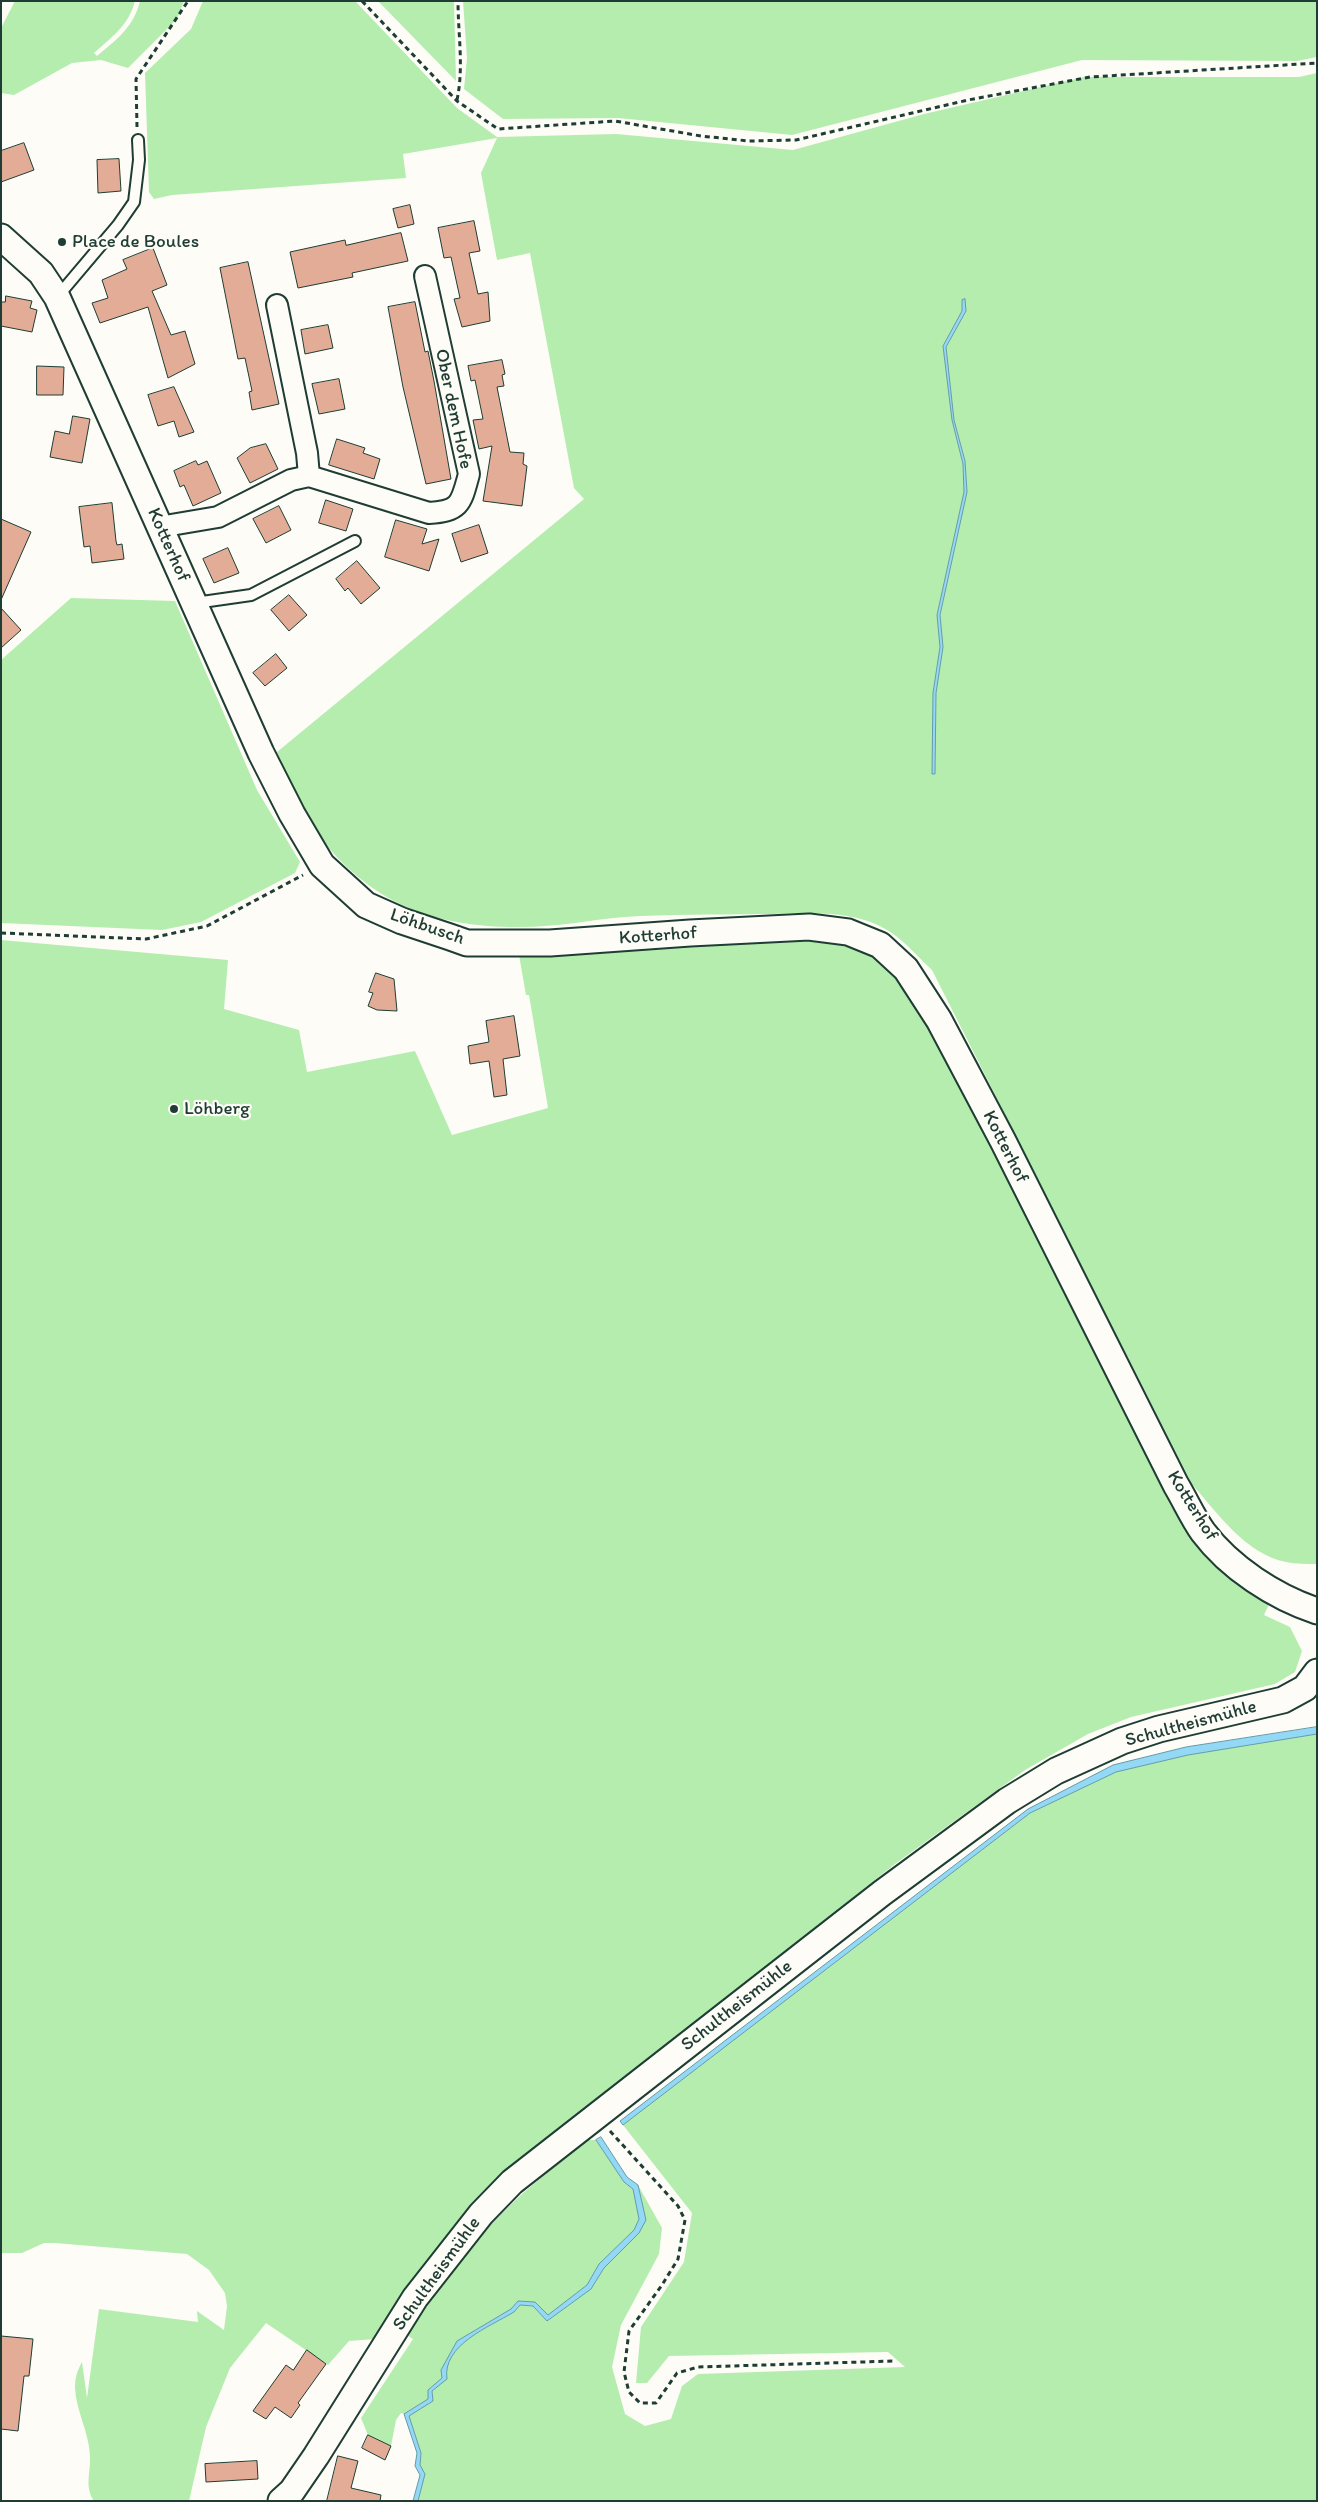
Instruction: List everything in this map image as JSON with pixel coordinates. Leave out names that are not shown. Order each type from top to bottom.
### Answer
[{"type":"street","name":"Kotterhof","points":[[1,237],[41,274],[57,297],[261,752],[292,814],[322,865]]},
{"type":"street","name":"Ober dem Hofe","points":[[309,476],[429,513],[448,512],[463,498],[469,474],[425,276]]},
{"type":"street","points":[[159,527],[218,517],[291,480],[309,476],[307,453],[277,305]]},
{"type":"street","name":"Löhbusch","points":[[322,865],[366,905],[402,922],[467,943],[550,944]]},
{"type":"street","name":"Kotterhof","points":[[550,944],[809,927],[848,932],[880,945],[906,969],[938,1020],[1003,1141],[1176,1485],[1203,1532],[1230,1561],[1275,1594],[1317,1611]]},
{"type":"street","name":"Schultheismühle","points":[[281,2501],[292,2491],[316,2456],[415,2298],[481,2214],[512,2182],[882,1893],[1007,1801],[1048,1776],[1122,1740],[1159,1729],[1284,1700],[1305,1688],[1317,1672]]},
{"type":"lane","points":[[57,297],[118,225],[134,202],[139,160],[138,140]]},
{"type":"lane","points":[[194,603],[251,595],[355,541]]},
{"type":"path","points":[[138,140],[136,79],[188,1]]},
{"type":"path","points":[[362,1],[457,101],[498,129],[616,121],[701,136],[749,141],[796,140],[968,100],[1090,77],[1317,63]]},
{"type":"path","points":[[457,101],[461,81],[458,1]]},
{"type":"path","points":[[1,933],[146,939],[207,926],[322,865]]},
{"type":"path","points":[[596,2116],[678,2206],[685,2220],[678,2259],[629,2331],[624,2372],[629,2392],[640,2404],[656,2403],[677,2374],[698,2367],[894,2361]]},
{"type":"green space","points":[[15,1],[135,1],[124,24],[94,53],[97,56],[129,26],[140,1],[184,1],[177,19],[128,68],[101,60],[72,63],[14,95],[1,93],[1,28]]},
{"type":"green space","points":[[203,1],[355,1],[457,108],[497,137],[616,134],[793,150],[924,114],[1084,77],[1299,77],[1317,73],[1317,1564],[1286,1562],[1258,1551],[1233,1531],[1192,1484],[932,970],[896,936],[865,920],[849,916],[813,913],[641,916],[535,927],[463,923],[411,909],[387,897],[364,882],[342,863],[322,840],[302,809],[277,752],[584,499],[574,488],[530,253],[497,260],[481,173],[497,138],[403,154],[406,178],[172,195],[154,199],[149,192],[145,73],[191,29]],"holes":[[[962,300],[965,311],[946,347],[954,420],[965,461],[967,492],[940,616],[943,647],[936,693],[935,774],[933,693],[940,647],[937,615],[964,492],[963,464],[952,420],[943,346],[962,311]]]},
{"type":"green space","points":[[378,1],[454,1],[456,81]]},
{"type":"green space","points":[[463,1],[1317,1],[1317,57],[1297,61],[1082,60],[792,135],[618,118],[503,119],[464,89],[467,58]]},
{"type":"green space","points":[[71,598],[175,601],[257,790],[300,862],[295,873],[201,922],[162,930],[1,923],[1,660]]},
{"type":"green space","points":[[849,936],[903,971],[1173,1489],[1271,1600],[1264,1615],[1290,1627],[1302,1651],[1295,1672],[1275,1684],[1131,1717],[1088,1734],[1025,1770],[895,1864],[487,2188],[437,2247],[375,2339],[349,2341],[328,2365],[266,2323],[230,2368],[206,2427],[189,2501],[94,2501],[89,2490],[89,2447],[76,2397],[75,2381],[82,2362],[87,2398],[99,2309],[198,2322],[197,2311],[224,2330],[227,2306],[225,2293],[209,2270],[187,2254],[55,2243],[44,2243],[22,2253],[1,2253],[1,940],[228,960],[224,1009],[299,1030],[307,1072],[415,1051],[452,1135],[548,1108],[529,995],[526,995],[518,949]]},
{"type":"green space","points":[[1317,1734],[1317,2501],[418,2501],[425,2474],[420,2465],[421,2453],[409,2416],[433,2401],[432,2391],[446,2379],[447,2367],[451,2356],[469,2338],[514,2312],[520,2305],[533,2306],[547,2321],[591,2289],[604,2268],[639,2233],[645,2220],[638,2185],[662,2228],[659,2254],[621,2325],[612,2367],[625,2414],[645,2426],[671,2419],[682,2386],[698,2374],[905,2367],[888,2352],[669,2356],[647,2383],[636,2383],[641,2327],[684,2262],[692,2213],[623,2125],[1030,1813],[1116,1772],[1188,1755]]},
{"type":"green space","points":[[588,2140],[596,2140],[624,2182],[633,2189],[639,2219],[634,2230],[599,2264],[587,2285],[547,2316],[535,2302],[518,2301],[511,2309],[457,2341],[442,2378],[428,2390],[428,2399],[404,2414],[401,2413],[396,2420],[391,2446],[368,2435],[361,2418],[413,2339],[407,2335],[453,2270],[482,2234],[507,2208]]},
{"type":"water","points":[[965,299],[966,311],[946,347],[954,420],[965,461],[967,492],[940,615],[943,647],[936,693],[935,774],[932,774],[933,693],[940,647],[937,615],[964,492],[963,464],[952,420],[943,346],[962,311],[962,300]]},
{"type":"water","points":[[1317,1727],[1317,1734],[1188,1755],[1116,1772],[1030,1813],[623,2125],[620,2121],[1028,1809],[1113,1765],[1186,1747]]},
{"type":"water","points":[[601,2137],[627,2177],[638,2185],[646,2220],[639,2233],[604,2268],[591,2289],[547,2321],[533,2306],[520,2305],[514,2312],[469,2338],[459,2347],[447,2367],[447,2379],[432,2391],[433,2401],[409,2416],[421,2453],[420,2465],[425,2474],[418,2501],[413,2501],[420,2475],[415,2466],[417,2453],[404,2414],[428,2399],[428,2390],[442,2378],[441,2370],[457,2341],[511,2309],[518,2301],[535,2302],[548,2315],[587,2285],[599,2264],[634,2230],[639,2219],[633,2189],[624,2182],[596,2140]]},
{"type":"building","points":[[24,143],[34,170],[1,182],[1,151]]},
{"type":"building","points":[[119,159],[121,191],[98,193],[97,160]]},
{"type":"building","points":[[410,205],[414,224],[398,228],[393,209]]},
{"type":"building","points":[[474,221],[480,251],[469,253],[478,294],[488,292],[490,321],[462,327],[454,299],[460,298],[451,257],[444,258],[438,228]]},
{"type":"building","points":[[401,233],[408,261],[352,273],[353,277],[298,288],[290,252],[345,240],[346,245]]},
{"type":"building","points":[[153,248],[167,285],[152,291],[171,335],[185,331],[195,364],[168,378],[148,307],[100,323],[92,303],[108,298],[102,280],[127,269],[123,260]]},
{"type":"building","points":[[248,262],[279,404],[252,410],[249,392],[252,391],[245,358],[238,359],[220,268]]},
{"type":"building","points":[[6,296],[32,301],[30,308],[37,310],[32,332],[1,326],[1,302],[5,302]]},
{"type":"building","points":[[415,302],[425,352],[428,351],[451,479],[426,484],[403,387],[388,307]]},
{"type":"building","points":[[328,325],[333,348],[305,354],[301,330]]},
{"type":"building","points":[[502,360],[505,374],[502,375],[504,386],[497,387],[510,452],[524,453],[523,464],[527,466],[522,506],[483,501],[492,446],[479,449],[473,420],[483,419],[475,380],[471,381],[468,366]]},
{"type":"building","points":[[37,366],[64,367],[63,395],[37,395]]},
{"type":"building","points":[[339,379],[345,409],[319,414],[312,384]]},
{"type":"building","points":[[174,387],[194,432],[179,437],[174,421],[158,426],[148,395]]},
{"type":"building","points":[[73,416],[90,419],[82,463],[50,457],[55,431],[69,434]]},
{"type":"building","points":[[337,439],[365,448],[363,453],[380,459],[374,479],[329,465]]},
{"type":"building","points":[[266,444],[278,469],[250,483],[237,458],[250,448]]},
{"type":"building","points":[[196,461],[198,465],[207,461],[221,493],[193,506],[184,485],[180,487],[174,471]]},
{"type":"building","points":[[326,500],[353,509],[346,531],[319,523]]},
{"type":"building","points":[[112,503],[116,541],[117,545],[122,544],[124,559],[92,563],[90,546],[84,547],[79,507]]},
{"type":"building","points":[[279,506],[291,530],[266,543],[253,519]]},
{"type":"building","points":[[1,519],[31,532],[1,600]]},
{"type":"building","points":[[396,520],[427,529],[422,544],[439,539],[429,571],[385,557]]},
{"type":"building","points":[[479,525],[488,553],[461,562],[452,534]]},
{"type":"building","points":[[228,548],[239,573],[214,583],[203,559]]},
{"type":"building","points":[[357,561],[380,588],[361,604],[348,588],[345,591],[336,579]]},
{"type":"building","points":[[289,595],[307,615],[289,631],[271,610]]},
{"type":"building","points":[[1,608],[21,630],[1,648]]},
{"type":"building","points":[[276,654],[287,668],[265,686],[253,673]]},
{"type":"building","points":[[376,973],[394,979],[397,1011],[377,1010],[368,1006],[373,993],[369,992]]},
{"type":"building","points":[[514,1016],[520,1056],[503,1059],[507,1095],[494,1097],[489,1061],[470,1064],[468,1046],[489,1042],[486,1021]]},
{"type":"building","points":[[1,2336],[33,2339],[29,2376],[24,2376],[18,2431],[1,2429]]},
{"type":"building","points":[[307,2350],[326,2364],[298,2403],[300,2405],[291,2418],[275,2407],[266,2419],[253,2411],[286,2365],[293,2370]]},
{"type":"building","points":[[368,2435],[391,2446],[385,2460],[362,2448]]},
{"type":"building","points":[[338,2456],[358,2461],[351,2488],[381,2495],[380,2501],[327,2501]]},
{"type":"building","points":[[257,2461],[258,2479],[206,2482],[205,2464]]},
{"type":"place","name":"Place de Boules","points":[[62,242]]},
{"type":"place","name":"Löhberg","points":[[174,1109]]}]
